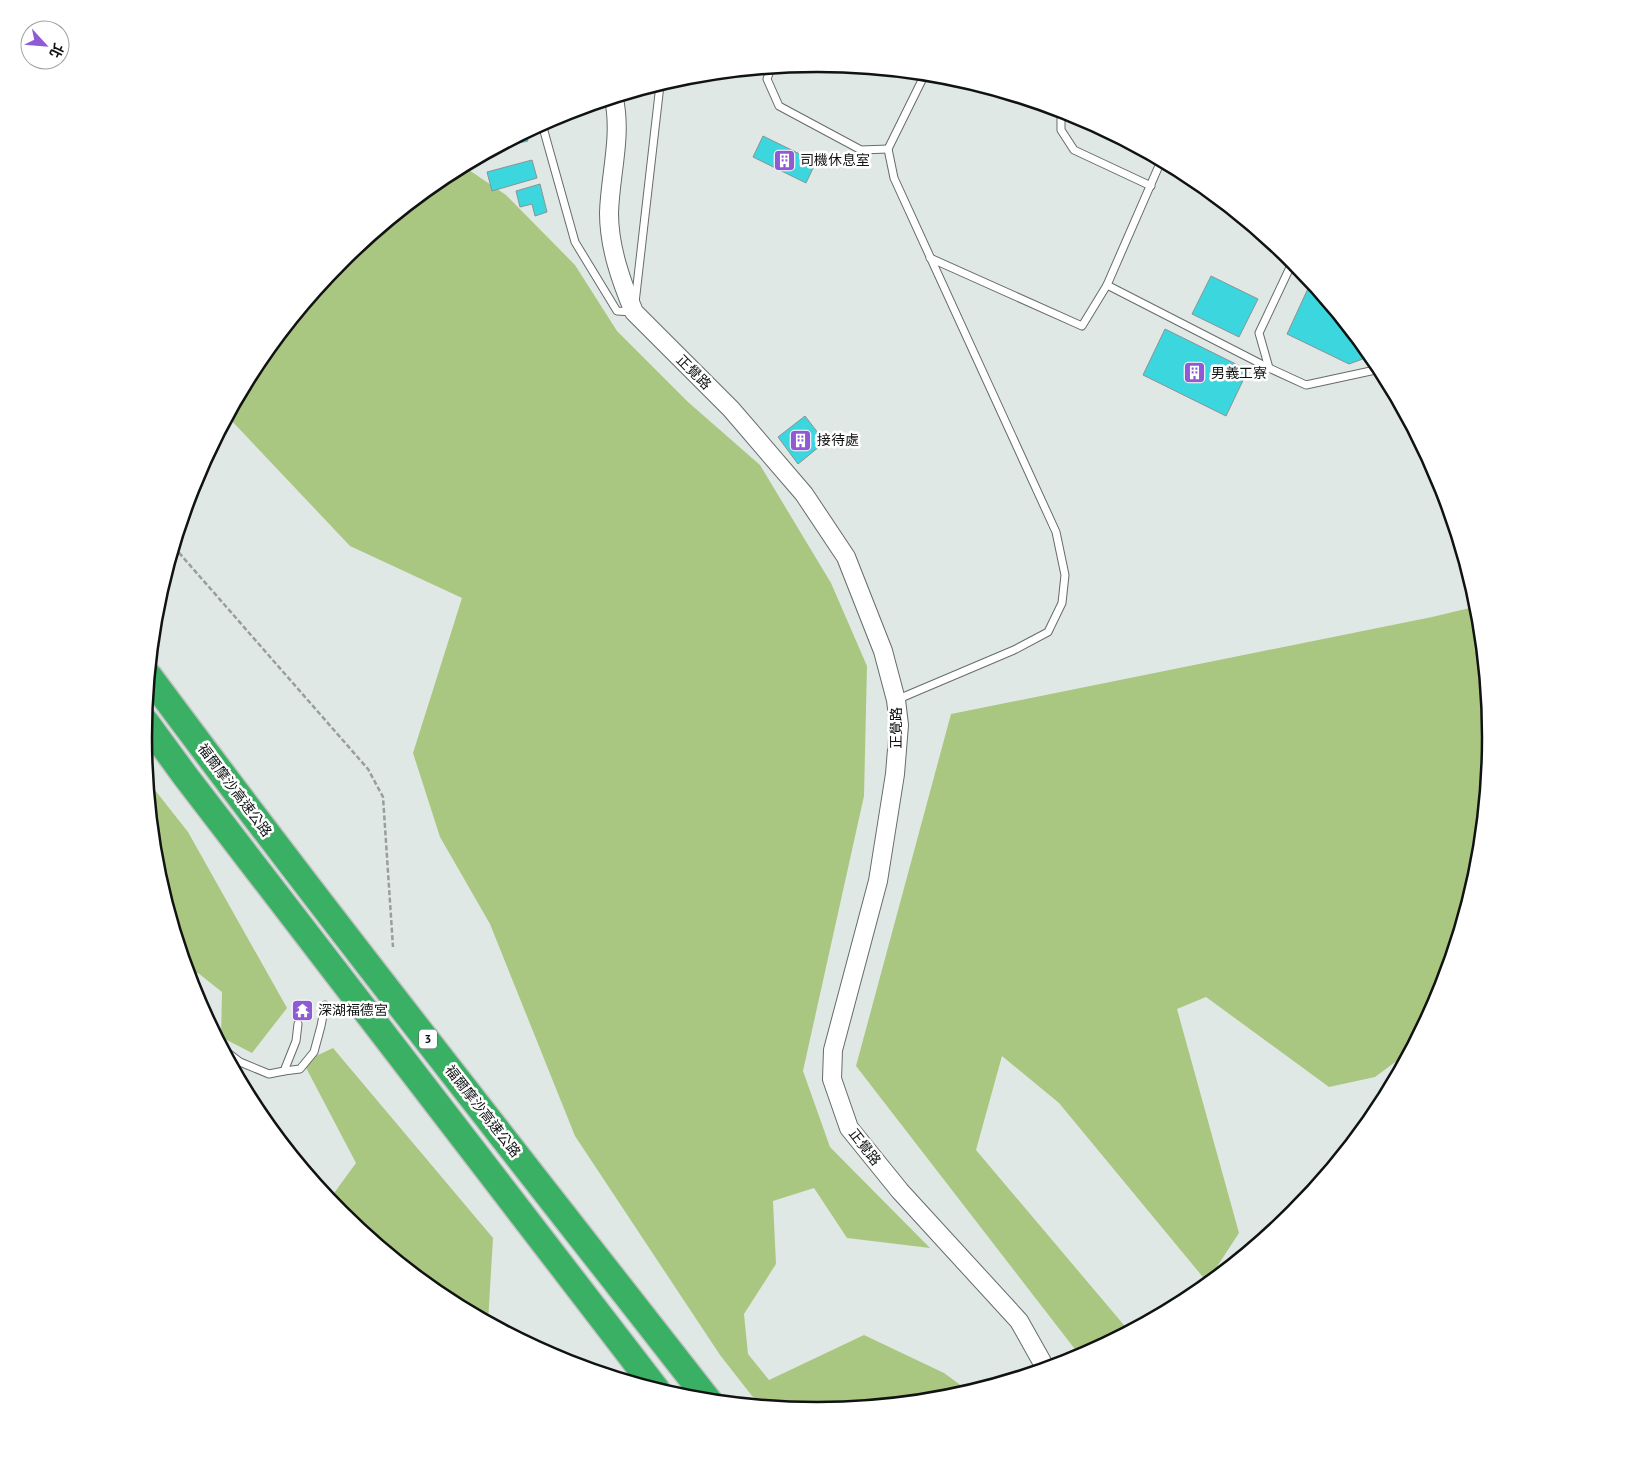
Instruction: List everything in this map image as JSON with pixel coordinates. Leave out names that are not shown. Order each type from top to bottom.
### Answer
[{"type":"highway","name":"福爾摩沙高速公路","points":[[154,683],[217,767],[702,1393]]},
{"type":"highway","name":"3","points":[[152,732],[650,1381]]},
{"type":"street","name":"正覺路","points":[[615,104],[616,154],[609,211],[611,239],[626,293],[634,312],[732,409],[804,494],[846,557],[883,651],[896,700],[899,725],[894,774],[878,881],[832,1050],[832,1079],[850,1128],[900,1191],[1019,1321],[1042,1363]]},
{"type":"lane","points":[[769,74],[767,79],[779,106],[861,150],[888,148]]},
{"type":"lane","points":[[896,700],[1014,650],[1048,632],[1062,603],[1065,575],[1056,532],[894,178],[888,148],[922,81]]},
{"type":"lane","points":[[544,132],[575,242],[617,311],[634,312],[659,92]]},
{"type":"lane","points":[[1061,119],[1062,130],[1074,150],[1150,186]]},
{"type":"lane","points":[[930,258],[1082,326],[1107,285],[1158,167]]},
{"type":"lane","points":[[1269,368],[1259,333],[1289,269]]},
{"type":"lane","points":[[1107,285],[1306,385],[1372,371]]},
{"type":"lane","points":[[235,1058],[269,1074],[300,1069],[314,1052],[325,1005]]},
{"type":"lane","points":[[284,1071],[296,1041],[298,1024]]},
{"type":"path","points":[[178,553],[368,769],[383,797],[393,947]]},
{"type":"green space","points":[[470,171],[506,195],[575,265],[617,331],[688,402],[760,465],[831,583],[867,666],[864,796],[803,1071],[830,1147],[930,1248],[847,1238],[814,1188],[773,1201],[776,1264],[744,1314],[748,1354],[769,1380],[864,1335],[944,1373],[962,1386],[904,1397],[860,1401],[817,1402],[758,1400],[752,1396],[720,1355],[575,1136],[490,924],[440,837],[413,753],[462,598],[350,546],[232,422],[264,368],[289,333],[347,267],[412,210]]},
{"type":"green space","points":[[1469,608],[1481,694],[1481,781],[1476,824],[1469,867],[1447,951],[1431,992],[1398,1060],[1375,1077],[1329,1087],[1206,997],[1177,1009],[1239,1233],[1215,1270],[1204,1278],[1059,1103],[1002,1056],[976,1150],[1125,1326],[1076,1350],[856,1066],[951,714]]},
{"type":"green space","points":[[154,789],[188,832],[287,1008],[252,1053],[225,1039],[221,1032],[222,992],[198,973],[196,974],[187,951],[175,910],[165,867]]},
{"type":"green space","points":[[333,1048],[493,1238],[488,1315],[412,1265],[347,1208],[334,1194],[356,1163],[303,1062]]},
{"type":"building","name":"司機休息室","points":[[763,136],[816,162],[806,183],[753,157]]},
{"type":"building","points":[[532,160],[537,178],[492,191],[487,172]]},
{"type":"building","points":[[540,184],[547,212],[535,216],[532,204],[520,207],[516,191]]},
{"type":"building","points":[[1211,276],[1258,299],[1239,337],[1192,314]]},
{"type":"building","points":[[1308,289],[1345,333],[1363,359],[1349,364],[1287,334]]},
{"type":"building","name":"男義工寮","points":[[1165,329],[1248,370],[1226,416],[1143,375]]},
{"type":"building","name":"接待處","points":[[805,416],[825,442],[798,464],[778,437]]},
{"type":"place","name":"司機休息室","points":[[784,160]]},
{"type":"place","name":"男義工寮","points":[[1195,373]]},
{"type":"place","name":"接待處","points":[[801,440]]},
{"type":"place","name":"深湖福德宮","points":[[302,1010]]}]
